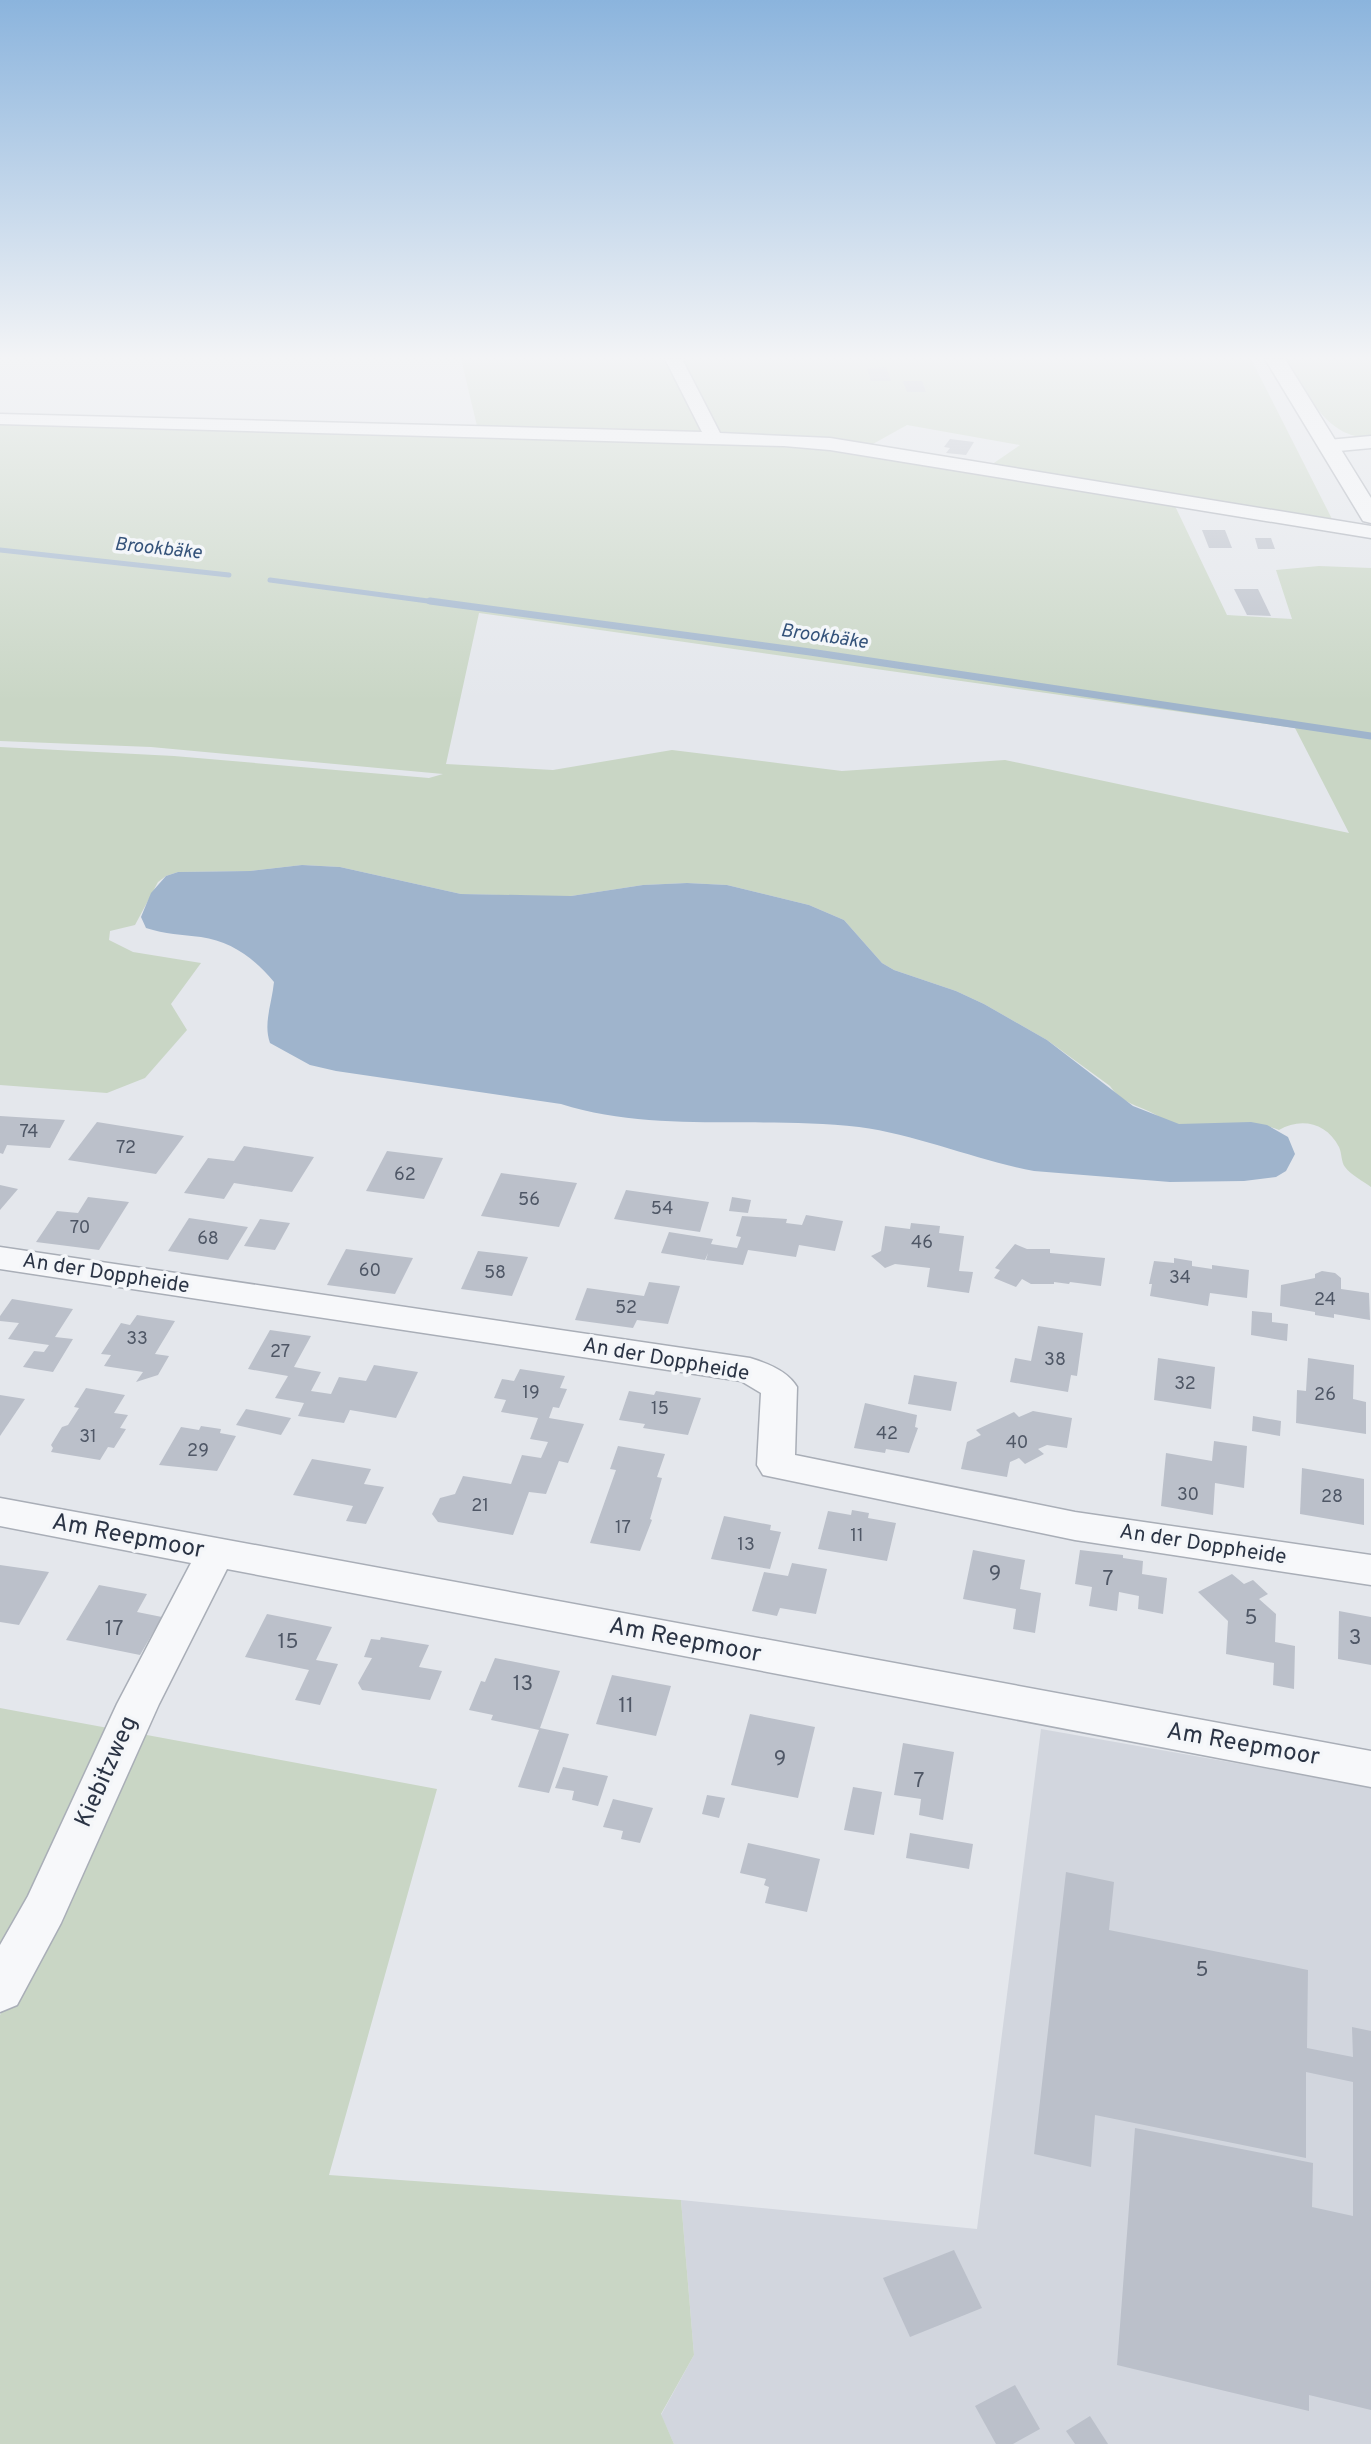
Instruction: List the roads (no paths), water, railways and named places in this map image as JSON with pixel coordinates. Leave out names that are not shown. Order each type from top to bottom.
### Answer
[{"type":"street","points":[[1009,473],[1371,532]]},
{"type":"street","points":[[1345,473],[1371,516]]},
{"type":"street","name":"An der Doppheide","points":[[0,1258],[750,1370],[779,1387],[776,1465],[1075,1526],[1371,1570]]},
{"type":"street","name":"Am Reepmoor","points":[[0,1512],[1371,1769]]},
{"type":"street","name":"Kiebitzweg","points":[[0,1990],[45,1909],[138,1704],[215,1554]]},
{"type":"water","points":[[302,865],[340,867],[461,894],[571,896],[643,885],[687,883],[727,885],[809,905],[844,920],[882,963],[984,1004],[1047,1040],[1133,1106],[1179,1124],[1251,1122],[1267,1125],[1288,1137],[1295,1154],[1286,1171],[1276,1177],[1244,1181],[1170,1182],[1034,1171],[859,1127],[634,1119],[561,1104],[310,1065],[270,1043],[268,1021],[274,982],[259,966],[242,952],[222,942],[146,928],[141,917],[151,893],[166,876],[178,872],[250,871]]},
{"type":"waterway","name":"Brookbäke","points":[[0,550],[229,575]]},
{"type":"waterway","name":"Brookbäke","points":[[270,580],[443,603]]},
{"type":"waterway","name":"Brookbäke","points":[[430,601],[810,652],[1371,736]]}]
